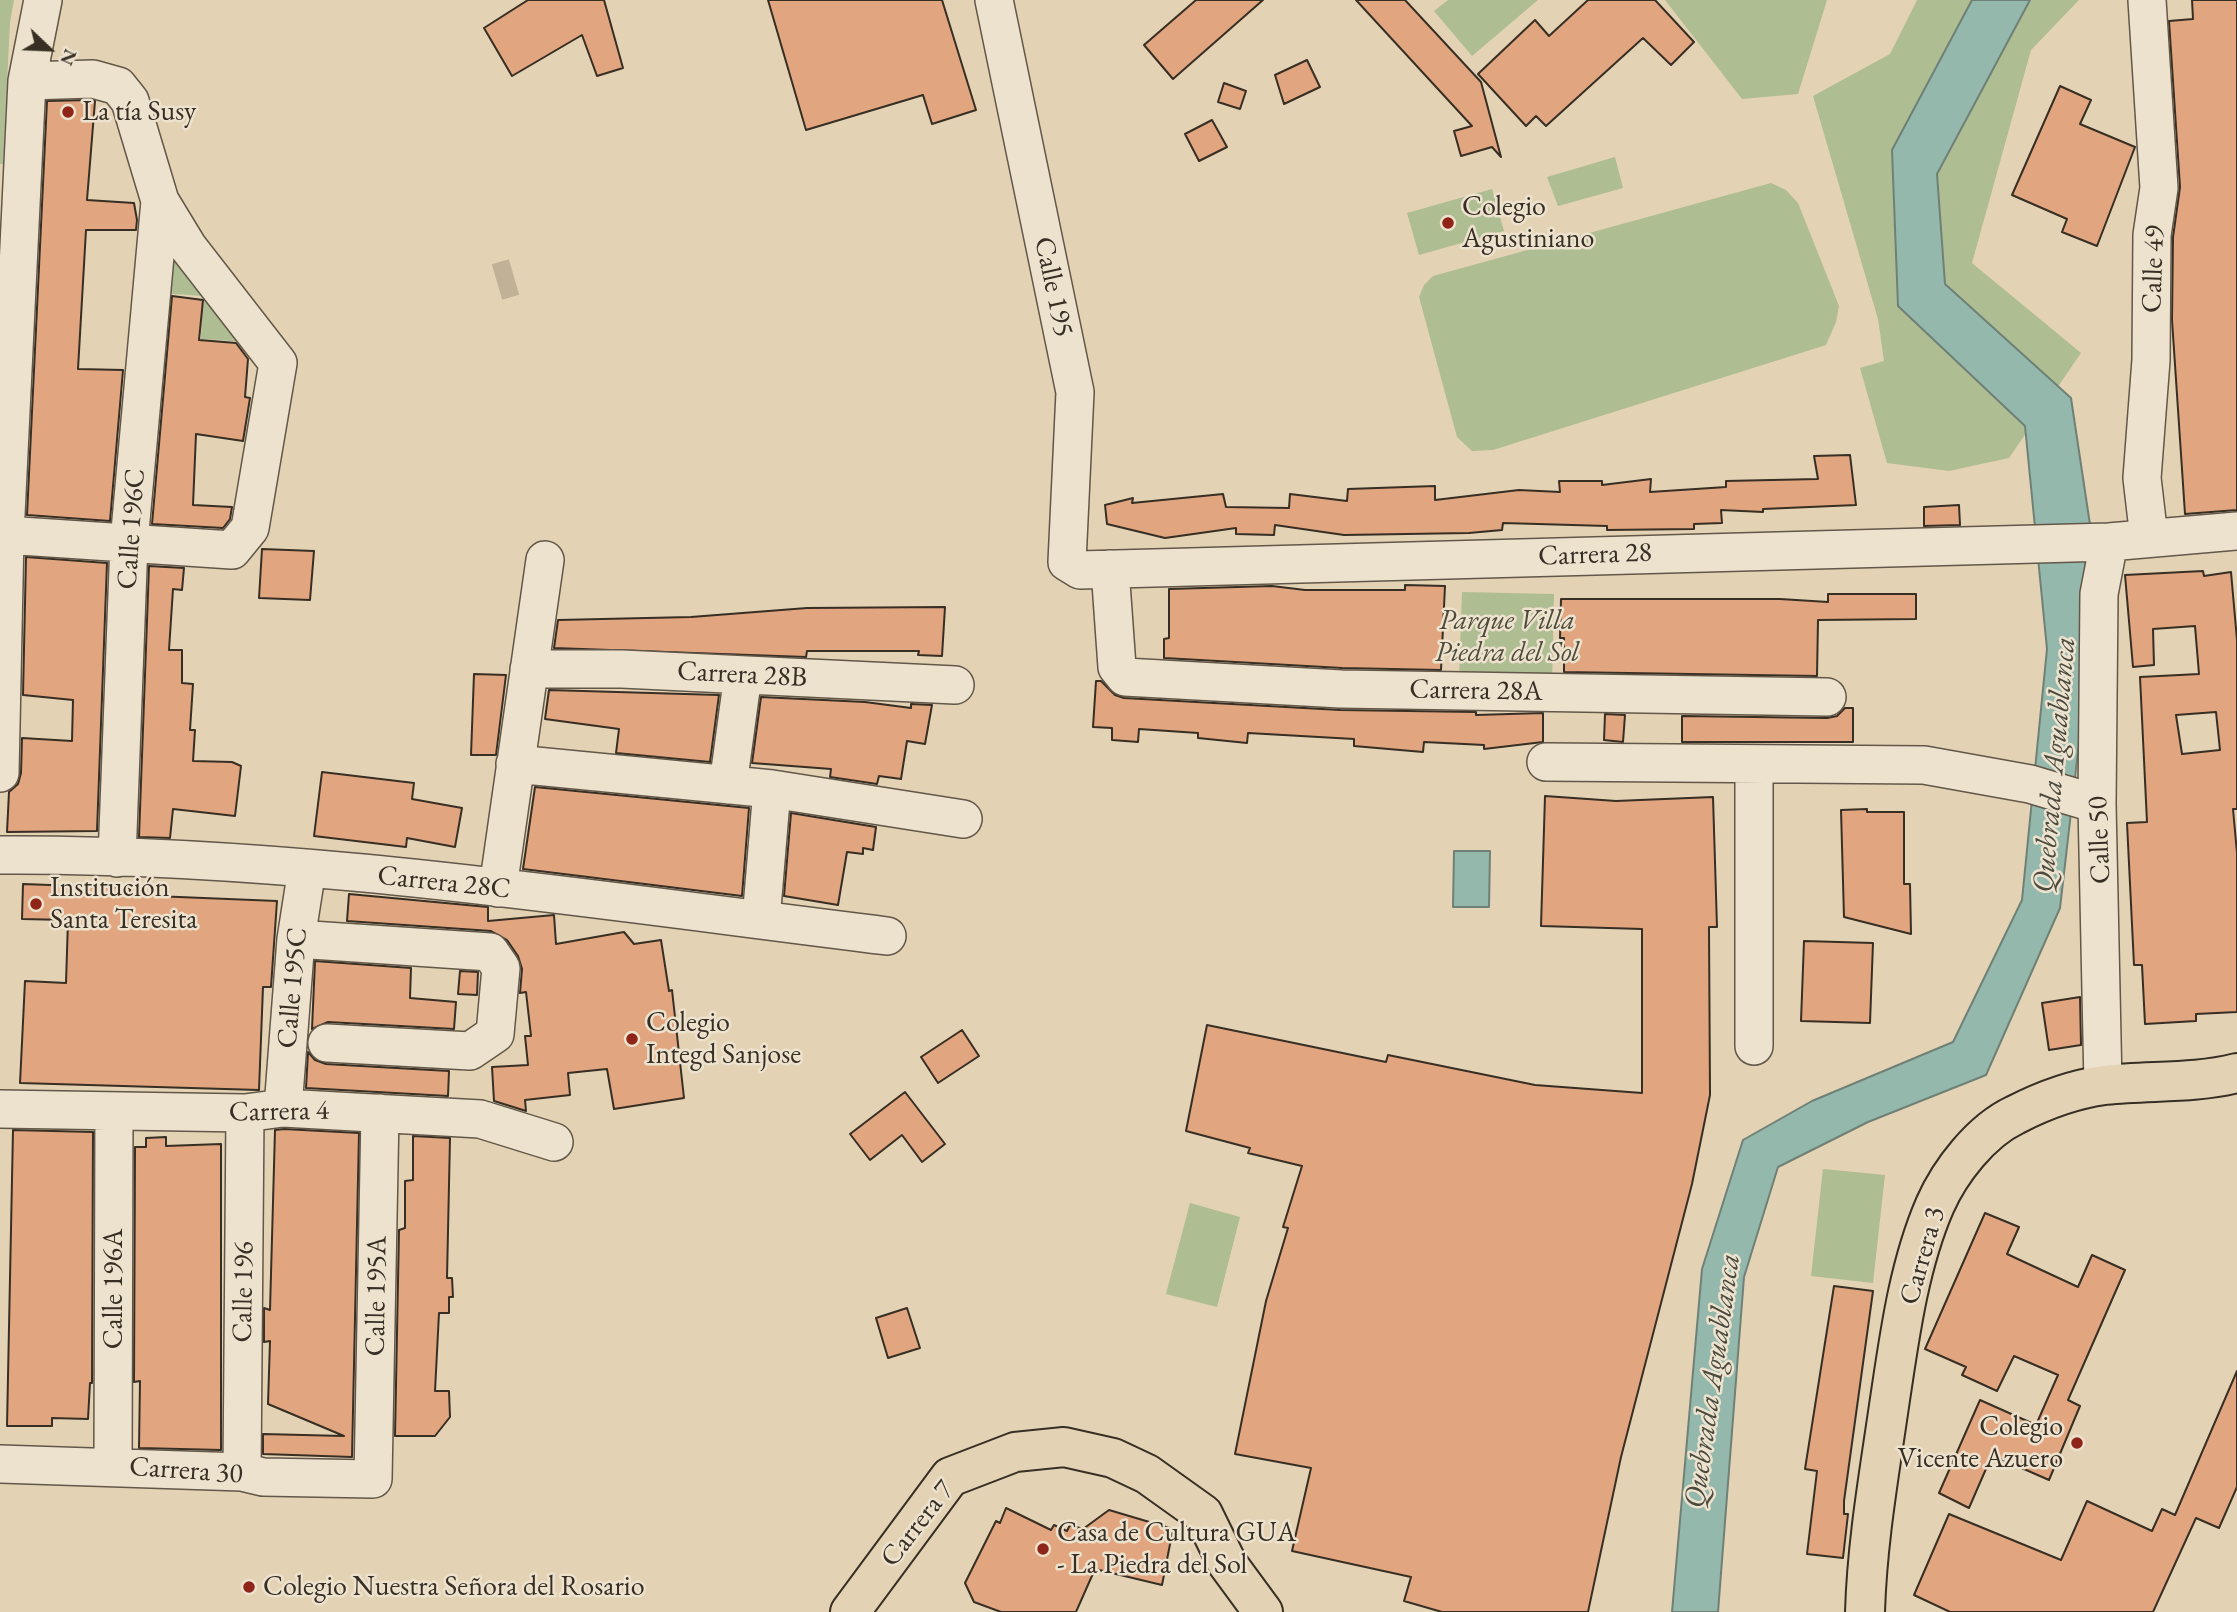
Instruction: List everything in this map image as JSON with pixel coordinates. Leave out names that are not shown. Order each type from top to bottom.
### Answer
[{"type":"main road","name":"Carrera 3","points":[[1866,1612],[1872,1517],[1896,1363],[1913,1279],[1936,1203],[1972,1148],[2012,1116],[2063,1095],[2103,1085],[2208,1079],[2237,1073]]},
{"type":"main road","name":"Carrera 7","points":[[850,1612],[950,1477],[1015,1452],[1063,1447],[1112,1458],[1147,1474],[1203,1514],[1227,1563],[1263,1612]]},
{"type":"street","points":[[0,773],[5,535],[27,82],[43,0]]},
{"type":"street","name":"Calle 195","points":[[993,0],[1075,392],[1067,562],[1095,570],[1117,667],[1125,677]]},
{"type":"street","name":"Calle 49","points":[[2147,0],[2159,188],[2152,235],[2151,360],[2142,478],[2149,538]]},
{"type":"street","name":"Calle 196C","points":[[27,82],[93,79],[118,86],[130,101],[160,201],[188,247],[278,363],[250,528],[232,550],[129,542]]},
{"type":"street","name":"Calle 196C","points":[[117,858],[129,542],[160,201]]},
{"type":"street","points":[[2102,541],[2237,531]]},
{"type":"street","points":[[5,535],[129,542]]},
{"type":"street","name":"Carrera 28","points":[[1095,570],[2102,541]]},
{"type":"street","name":"Calle 50","points":[[2102,541],[2087,802],[2103,1085]]},
{"type":"street","points":[[498,888],[545,560]]},
{"type":"street","name":"Carrera 28B","points":[[529,669],[954,685]]},
{"type":"street","points":[[728,785],[743,675]]},
{"type":"street","name":"Carrera 28A","points":[[1125,677],[1341,689],[1827,697]]},
{"type":"street","points":[[1546,762],[1754,766],[1924,765],[2030,784],[2087,802]]},
{"type":"street","points":[[515,764],[772,789],[962,819]]},
{"type":"street","points":[[1754,766],[1755,1046]]},
{"type":"street","points":[[761,920],[772,789]]},
{"type":"street","name":"Carrera 28C","points":[[0,855],[117,858],[307,869],[498,888],[887,936]]},
{"type":"street","name":"Calle 195C","points":[[283,1108],[296,939],[307,869]]},
{"type":"street","points":[[296,939],[490,952],[501,968],[495,1034],[470,1051],[327,1043]]},
{"type":"street","name":"Carrera 4","points":[[0,1109],[245,1112],[283,1108],[380,1113],[480,1119],[554,1142]]},
{"type":"street","name":"Calle 196A","points":[[113,1466],[114,1112]]},
{"type":"street","name":"Calle 196","points":[[242,1472],[245,1112]]},
{"type":"street","name":"Calle 195A","points":[[373,1479],[380,1113]]},
{"type":"street","name":"Carrera 30","points":[[0,1464],[113,1466],[242,1472],[262,1477],[373,1479]]},
{"type":"green space","points":[[0,0],[14,0],[10,22],[3,164],[0,164]]},
{"type":"green space","points":[[1448,0],[1538,0],[1472,56],[1434,11]]},
{"type":"green space","points":[[1665,0],[1827,0],[1798,94],[1742,99]]},
{"type":"green space","points":[[1917,0],[2079,0],[2031,50],[1972,263],[2081,353],[2009,458],[1949,471],[1887,463],[1860,368],[1884,361],[1878,319],[1813,96],[1890,54]]},
{"type":"green space","points":[[1615,157],[1623,188],[1558,206],[1547,177]]},
{"type":"green space","points":[[1771,183],[1786,190],[1798,203],[1839,306],[1836,322],[1826,345],[1493,450],[1472,451],[1457,437],[1419,297],[1424,285],[1433,276]]},
{"type":"green space","points":[[1492,189],[1504,231],[1419,255],[1407,213]]},
{"type":"green space","points":[[150,241],[191,258],[248,342],[201,339],[203,296],[147,292]]},
{"type":"green space","name":"Parque Villa Piedra del Sol","points":[[1462,592],[1554,594],[1552,683],[1459,681]]},
{"type":"green space","points":[[1823,1169],[1885,1175],[1873,1283],[1811,1276]]},
{"type":"green space","points":[[1190,1203],[1240,1217],[1217,1307],[1166,1294]]},
{"type":"water","name":"Quebrada Aguablanca","points":[[1972,0],[2030,0],[1937,174],[1945,284],[2071,398],[2092,538],[2089,656],[2060,908],[1986,1075],[1868,1122],[1778,1167],[1744,1277],[1718,1612],[1672,1612],[1702,1269],[1743,1140],[1812,1101],[1953,1042],[2022,900],[2047,649],[2025,426],[1898,306],[1892,150]]},
{"type":"water","points":[[1454,851],[1490,851],[1489,907],[1453,907]]},
{"type":"building","points":[[528,0],[604,0],[623,68],[597,76],[582,35],[512,76],[484,28]]},
{"type":"building","points":[[768,0],[942,0],[976,110],[932,124],[923,95],[806,130]]},
{"type":"building","points":[[1196,0],[1263,0],[1173,79],[1144,45]]},
{"type":"building","points":[[1356,0],[1405,0],[1481,82],[1501,157],[1492,147],[1461,156],[1454,131],[1472,126]]},
{"type":"building","points":[[1588,0],[1655,0],[1694,42],[1671,65],[1643,38],[1546,126],[1536,116],[1526,126],[1478,74],[1535,20],[1549,36]]},
{"type":"building","points":[[2192,0],[2237,0],[2237,510],[2185,514],[2172,320],[2173,237],[2180,187],[2169,21],[2193,19]]},
{"type":"building","points":[[1307,60],[1320,87],[1284,104],[1275,75]]},
{"type":"building","points":[[1224,83],[1246,91],[1240,109],[1218,102]]},
{"type":"building","points":[[2060,86],[2091,100],[2080,124],[2135,147],[2097,246],[2062,232],[2067,219],[2012,195]]},
{"type":"building","points":[[47,101],[95,101],[87,200],[134,203],[137,220],[136,230],[86,230],[78,369],[123,370],[110,521],[27,515]]},
{"type":"building","points":[[1212,120],[1227,147],[1199,161],[1185,134]]},
{"type":"building","points":[[172,296],[203,300],[199,340],[236,343],[248,359],[245,397],[250,398],[243,441],[196,434],[193,505],[232,507],[230,519],[223,528],[152,524]]},
{"type":"building","points":[[1850,455],[1856,505],[1763,509],[1763,512],[1721,510],[1722,523],[1694,524],[1694,529],[1607,530],[1607,526],[1503,523],[1502,530],[1469,533],[1344,535],[1275,525],[1274,535],[1236,534],[1236,528],[1165,538],[1107,524],[1105,505],[1133,498],[1132,503],[1223,494],[1226,507],[1289,508],[1290,494],[1347,501],[1348,489],[1435,486],[1435,500],[1519,490],[1560,492],[1559,481],[1602,481],[1602,485],[1651,479],[1650,492],[1726,487],[1726,481],[1818,479],[1814,456]]},
{"type":"building","points":[[1959,505],[1960,525],[1924,526],[1924,507]]},
{"type":"building","points":[[262,549],[314,551],[310,600],[259,598]]},
{"type":"building","points":[[26,557],[107,563],[97,831],[7,832],[9,792],[18,784],[21,773],[22,738],[72,741],[73,700],[23,695]]},
{"type":"building","points":[[149,566],[184,568],[182,590],[173,589],[169,650],[182,650],[182,683],[193,684],[190,730],[195,730],[193,761],[232,762],[241,766],[235,816],[173,809],[170,838],[139,837]]},
{"type":"building","points":[[2203,571],[2204,576],[2231,572],[2237,640],[2237,809],[2233,809],[2237,853],[2237,1012],[2196,1014],[2196,1021],[2145,1024],[2142,965],[2134,965],[2127,823],[2147,822],[2140,677],[2199,674],[2195,626],[2153,629],[2154,665],[2133,667],[2125,575]],"holes":[[[2216,712],[2220,750],[2182,754],[2176,715]]]},
{"type":"building","points":[[1405,585],[1445,586],[1441,670],[1342,668],[1164,658],[1164,639],[1169,638],[1169,589],[1272,586],[1305,590],[1405,590]]},
{"type":"building","points":[[1828,594],[1916,594],[1916,619],[1818,620],[1817,676],[1564,672],[1564,638],[1560,638],[1561,599],[1780,599],[1828,602]]},
{"type":"building","points":[[945,607],[942,656],[918,655],[919,651],[807,651],[806,657],[554,648],[558,620],[691,617],[807,608]]},
{"type":"building","points":[[474,674],[506,675],[496,755],[471,755]]},
{"type":"building","points":[[1096,681],[1101,681],[1115,695],[1124,698],[1340,710],[1476,712],[1476,715],[1543,713],[1543,742],[1484,749],[1484,745],[1424,742],[1423,752],[1354,746],[1354,739],[1248,733],[1247,743],[1198,738],[1198,733],[1139,729],[1138,742],[1112,740],[1112,728],[1093,727]]},
{"type":"building","points":[[549,690],[719,695],[710,762],[616,753],[619,729],[545,719]]},
{"type":"building","points":[[761,697],[865,702],[911,708],[911,704],[932,705],[925,744],[907,741],[901,779],[879,776],[877,784],[830,777],[831,769],[752,763]]},
{"type":"building","points":[[1845,708],[1853,708],[1853,742],[1682,742],[1682,716],[1827,718],[1837,716]]},
{"type":"building","points":[[1605,714],[1625,715],[1623,742],[1604,740]]},
{"type":"building","points":[[322,772],[414,783],[412,799],[462,808],[455,847],[407,838],[406,847],[314,836]]},
{"type":"building","points":[[535,787],[749,808],[742,896],[523,869]]},
{"type":"building","points":[[1545,796],[1616,801],[1713,797],[1717,927],[1709,927],[1710,1095],[1692,1184],[1621,1457],[1588,1612],[1442,1612],[1404,1601],[1411,1577],[1292,1551],[1311,1468],[1235,1454],[1266,1301],[1288,1228],[1283,1227],[1302,1166],[1248,1153],[1250,1148],[1186,1131],[1207,1025],[1386,1062],[1388,1055],[1535,1085],[1642,1093],[1642,929],[1541,926]]},
{"type":"building","points":[[1867,809],[1867,812],[1904,812],[1904,884],[1910,884],[1911,934],[1844,917],[1841,810]]},
{"type":"building","points":[[791,813],[876,827],[873,850],[863,848],[863,854],[847,852],[838,905],[784,896]]},
{"type":"building","points":[[23,884],[130,888],[130,895],[277,901],[271,987],[263,987],[259,1090],[20,1083],[25,981],[66,983],[68,920],[22,919]]},
{"type":"building","points":[[349,894],[488,907],[488,921],[554,915],[556,944],[624,932],[634,944],[661,940],[669,991],[672,990],[684,1098],[614,1109],[607,1069],[568,1073],[570,1095],[525,1100],[526,1111],[494,1101],[492,1067],[528,1065],[525,1036],[531,1036],[526,992],[520,993],[522,969],[518,956],[507,940],[491,931],[347,921]]},
{"type":"building","points":[[1804,941],[1873,943],[1870,1023],[1801,1021]]},
{"type":"building","points":[[315,961],[411,968],[410,998],[456,1002],[454,1029],[328,1022],[312,1029]]},
{"type":"building","points":[[460,971],[478,972],[477,995],[458,994]]},
{"type":"building","points":[[2080,997],[2081,1045],[2049,1050],[2042,1003]]},
{"type":"building","points":[[962,1030],[979,1056],[938,1083],[921,1057]]},
{"type":"building","points":[[308,1052],[315,1060],[326,1064],[449,1071],[448,1096],[306,1088]]},
{"type":"building","points":[[905,1092],[945,1144],[922,1162],[902,1135],[870,1160],[850,1134]]},
{"type":"building","points":[[13,1130],[93,1132],[92,1383],[88,1419],[52,1418],[52,1426],[7,1426]]},
{"type":"building","points":[[275,1130],[359,1133],[352,1457],[263,1454],[263,1434],[344,1436],[268,1404],[270,1341],[264,1342],[264,1308],[270,1310]]},
{"type":"building","points":[[413,1136],[450,1138],[447,1278],[452,1278],[453,1297],[449,1297],[449,1313],[439,1313],[435,1391],[449,1391],[450,1417],[435,1436],[395,1436],[399,1230],[405,1228],[405,1181],[413,1180]]},
{"type":"building","points":[[166,1137],[166,1146],[221,1144],[221,1450],[139,1448],[140,1381],[134,1382],[135,1147],[146,1147],[146,1138]]},
{"type":"building","points":[[1985,1213],[2019,1227],[2007,1254],[2078,1287],[2092,1255],[2125,1270],[2068,1400],[2080,1406],[2049,1480],[1992,1455],[1969,1508],[1939,1493],[1980,1400],[2036,1425],[2058,1375],[2014,1356],[1997,1391],[1962,1375],[1966,1367],[1925,1349]]},
{"type":"building","points":[[1834,1286],[1873,1291],[1844,1501],[1844,1514],[1848,1514],[1843,1558],[1807,1554],[1817,1471],[1805,1469]]},
{"type":"building","points":[[907,1308],[920,1348],[888,1358],[876,1318]]},
{"type":"building","points":[[2237,1371],[2237,1487],[2219,1528],[2196,1518],[2153,1612],[1950,1612],[1914,1595],[1949,1514],[2061,1560],[2087,1501],[2152,1531],[2162,1509],[2175,1515]]},
{"type":"building","name":"Casa de Cultura GUA - La Piedra del Sol","points":[[1006,1508],[1051,1530],[1054,1525],[1067,1531],[1070,1525],[1083,1529],[1109,1510],[1173,1529],[1162,1585],[1095,1569],[1076,1612],[1001,1612],[974,1602],[965,1583],[996,1521],[1000,1523]]},
{"type":"tunnel","points":[[497,282],[514,277]]},
{"type":"place","name":"La tía Susy","points":[[68,112]]},
{"type":"place","name":"Colegio Agustiniano","points":[[1448,223]]},
{"type":"place","name":"Institución Santa Teresita","points":[[36,904]]},
{"type":"place","name":"Colegio Integd Sanjose","points":[[632,1039]]},
{"type":"place","name":"Colegio Vicente Azuero","points":[[2077,1443]]},
{"type":"place","name":"Casa de Cultura GUA - La Piedra del Sol","points":[[1043,1549]]},
{"type":"place","name":"Colegio Nuestra Señora del Rosario","points":[[249,1587]]}]
